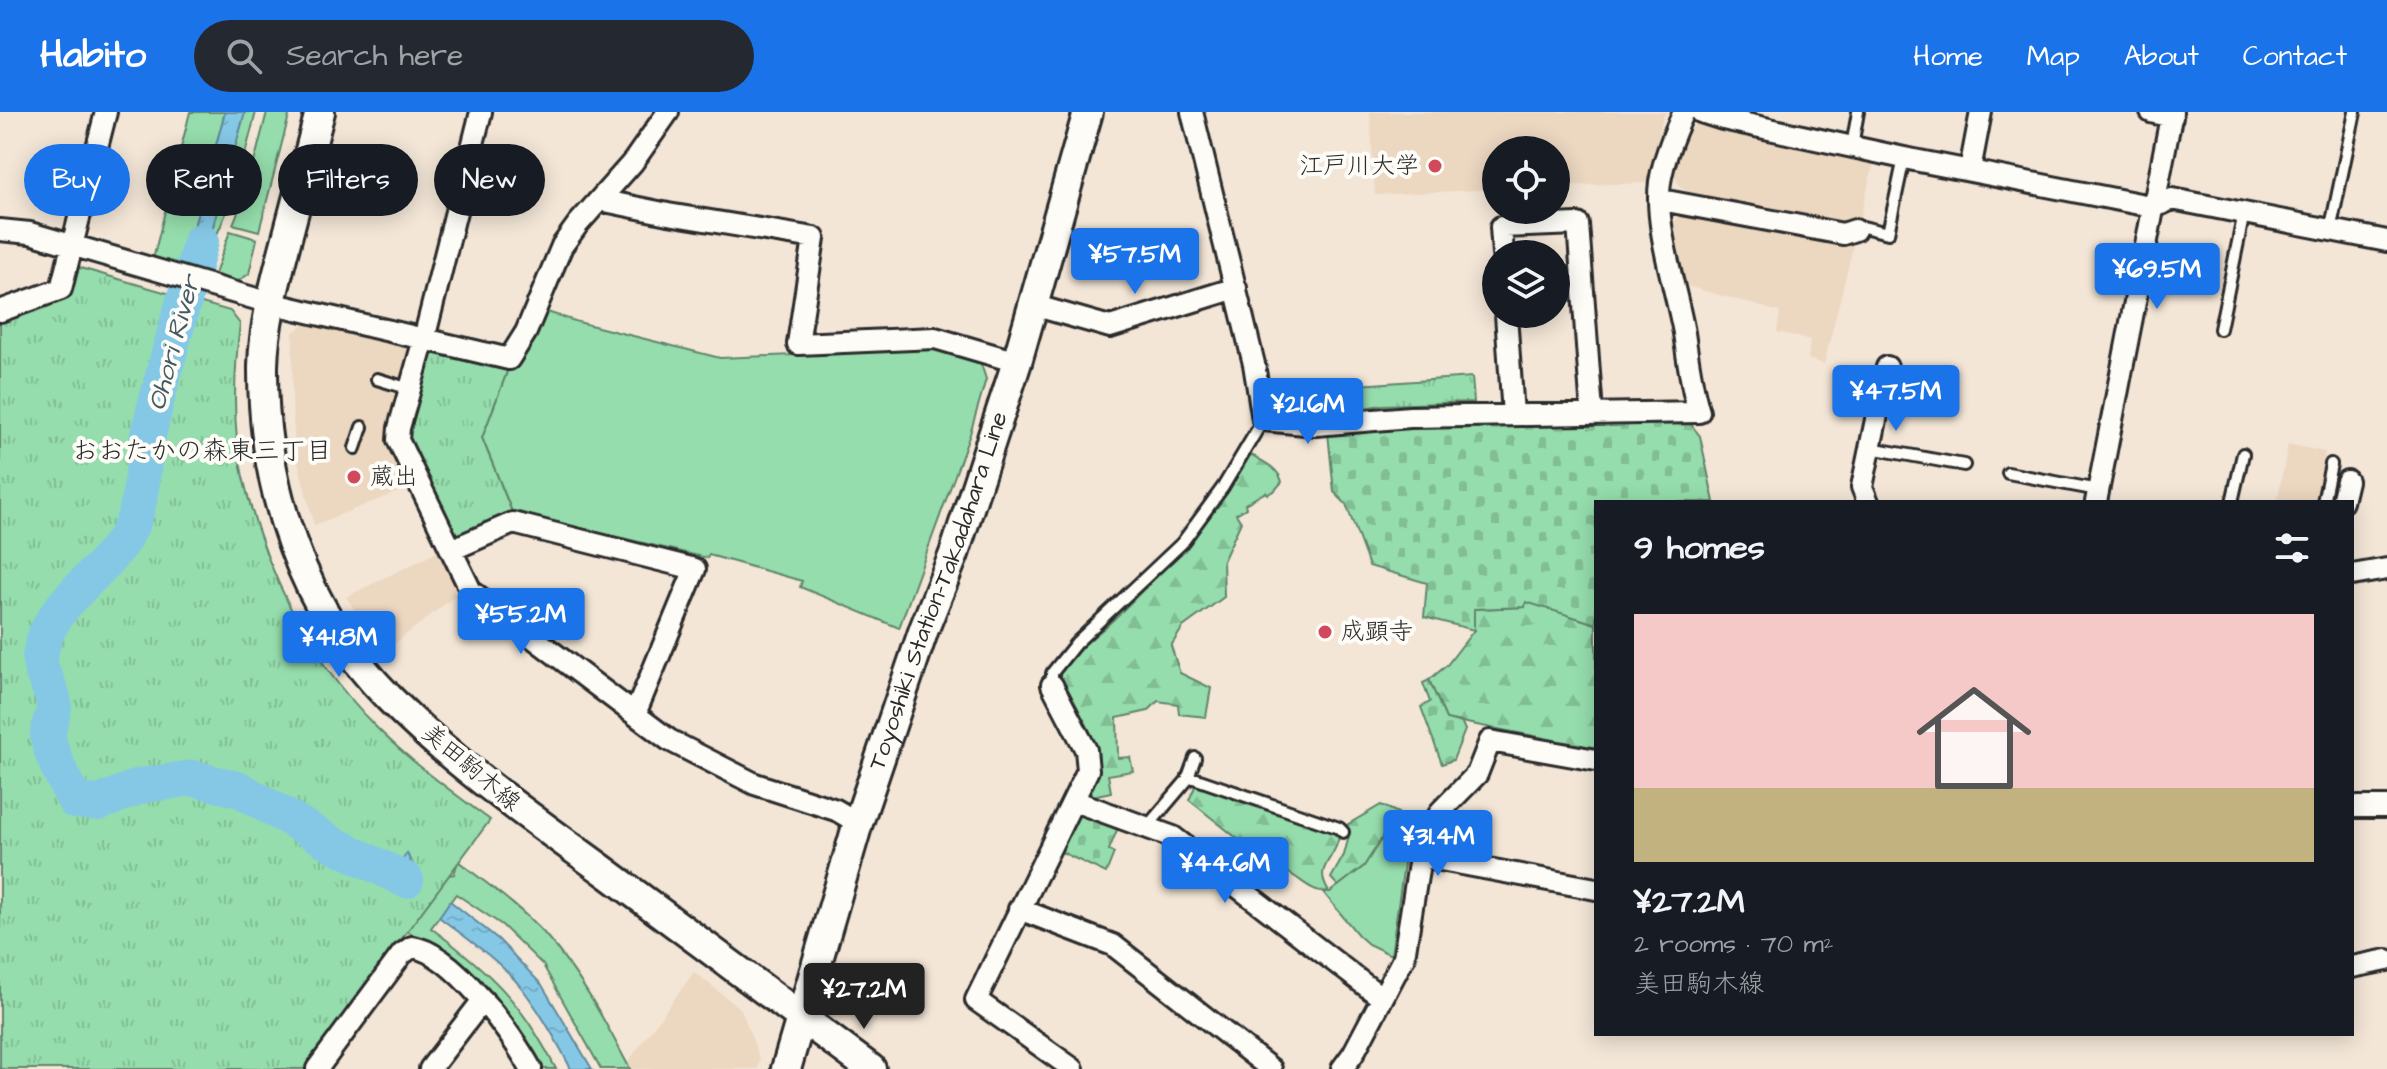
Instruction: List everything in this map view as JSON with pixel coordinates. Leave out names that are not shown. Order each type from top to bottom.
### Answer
[{"type":"street","points":[[0,311],[61,289],[106,112]]},
{"type":"street","name":"美田駒木線","points":[[320,112],[270,303],[263,364],[265,424],[271,469],[280,507],[309,587],[358,662],[389,698],[504,798],[871,1069]]},
{"type":"street","points":[[481,112],[398,440],[471,591],[669,740],[755,784],[836,810],[858,823]]},
{"type":"street","points":[[0,230],[30,233],[270,303],[509,359],[526,332],[562,246],[633,162],[668,112]]},
{"type":"street","name":"Toyoshiki Station-Takadahara Line","points":[[786,1069],[858,823],[924,629],[954,554],[1017,362],[1088,112]]},
{"type":"street","points":[[1192,112],[1254,364],[1263,420],[1316,425],[1410,417],[1699,412],[1692,389],[1661,220],[1660,182],[1684,112]]},
{"type":"street","points":[[1701,112],[1904,158],[2155,207],[2172,199],[2387,241]]},
{"type":"street","points":[[1970,170],[1981,112]]},
{"type":"street","points":[[2097,496],[2155,207],[2165,114]]},
{"type":"street","points":[[600,200],[814,238],[798,344],[935,338],[1017,362]]},
{"type":"street","points":[[1661,200],[1843,234],[1855,230]]},
{"type":"street","points":[[1502,240],[1501,227],[1578,224],[1592,413]]},
{"type":"street","points":[[1033,305],[1110,327],[1236,288]]},
{"type":"street","points":[[1507,328],[1513,415]]},
{"type":"street","points":[[1867,500],[1862,487],[1887,367]]},
{"type":"street","points":[[2342,500],[2347,481]]},
{"type":"street","points":[[451,550],[513,523],[695,569],[635,714]]},
{"type":"street","points":[[2354,575],[2387,569]]},
{"type":"street","points":[[1052,685],[1086,750],[1088,770],[976,1000],[1073,1069]]},
{"type":"street","points":[[1342,1069],[1404,957],[1422,845],[1441,811],[1477,774],[1490,741],[1594,760]]},
{"type":"street","points":[[1074,801],[1173,837],[1382,998]]},
{"type":"street","points":[[2354,807],[2387,807]]},
{"type":"street","points":[[1419,856],[1594,889]]},
{"type":"street","points":[[1019,909],[1113,945],[1271,1069]]},
{"type":"street","points":[[317,1069],[402,954],[412,947],[424,948],[483,1000],[515,1041],[531,1069]]},
{"type":"street","points":[[2354,967],[2387,960]]},
{"type":"street","points":[[430,1069],[483,1000]]},
{"type":"lane","points":[[1852,146],[1858,112]]},
{"type":"lane","points":[[2330,231],[2355,112]]},
{"type":"lane","points":[[1855,230],[1863,227],[1888,233],[1904,158]]},
{"type":"lane","points":[[2220,329],[2244,213]]},
{"type":"lane","points":[[377,379],[410,389]]},
{"type":"lane","points":[[1052,685],[1052,673],[1076,643],[1182,543],[1223,487],[1263,420]]},
{"type":"lane","points":[[355,448],[362,427]]},
{"type":"lane","points":[[1870,448],[1964,465]]},
{"type":"lane","points":[[2232,500],[2243,454]]},
{"type":"lane","points":[[2323,500],[2331,464]]},
{"type":"lane","points":[[2008,473],[2097,496]]},
{"type":"lane","points":[[1147,827],[1188,776],[1195,758]]},
{"type":"lane","points":[[1188,776],[1339,828],[1343,832]]},
{"type":"shaded area","name":"江戸川大学","points":[[1370,112],[1667,112],[1663,116],[1648,183],[1570,186],[1570,136],[1482,136],[1482,190],[1375,195]]},
{"type":"shaded area","points":[[1699,121],[1875,158],[1824,364],[1808,359],[1810,340],[1777,332],[1780,312],[1684,285],[1670,235],[1675,234],[1673,222],[1683,214],[1736,226],[1740,203],[1695,195],[1681,188],[1674,176],[1682,138]]},
{"type":"shaded area","points":[[308,322],[405,345],[410,353],[387,442],[408,488],[314,525],[295,450],[292,402],[293,332]]},
{"type":"shaded area","points":[[2288,444],[2325,452],[2315,500],[2277,500]]},
{"type":"shaded area","points":[[439,551],[460,592],[384,652],[346,597]]},
{"type":"shaded area","points":[[694,972],[741,1009],[760,1060],[758,1069],[630,1069],[627,1063]]},
{"type":"green space","points":[[190,112],[225,112],[216,144],[182,144]]},
{"type":"green space","points":[[245,112],[256,112],[248,144],[236,144]]},
{"type":"green space","points":[[267,112],[290,112],[282,144],[278,144],[278,158],[259,231],[233,224],[236,216],[262,216],[262,144],[259,144]]},
{"type":"green space","points":[[164,216],[197,216],[183,268],[153,259]]},
{"type":"green space","points":[[216,216],[225,216],[206,274],[200,273]]},
{"type":"green space","points":[[230,231],[257,239],[249,274],[235,283],[214,277]]},
{"type":"green space","points":[[77,267],[230,311],[240,324],[235,400],[239,459],[252,512],[292,611],[330,672],[376,727],[417,764],[490,820],[305,1069],[0,1069],[0,321],[69,296]]},
{"type":"green space","points":[[544,311],[720,358],[937,349],[981,364],[986,379],[970,434],[899,628],[800,587],[802,581],[709,555],[707,558],[512,512],[482,438],[508,369],[512,370],[535,333]]},
{"type":"green space","points":[[435,352],[508,369],[482,438],[512,512],[458,535],[450,532],[408,443],[408,432],[428,357]]},
{"type":"green space","points":[[1472,377],[1474,402],[1382,405],[1345,411],[1344,386]]},
{"type":"green space","points":[[1689,422],[1700,436],[1714,500],[1594,500],[1594,623],[1526,602],[1525,607],[1474,609],[1474,630],[1424,617],[1427,583],[1369,566],[1346,504],[1334,492],[1328,433],[1379,424]]},
{"type":"green space","points":[[1250,454],[1274,469],[1282,482],[1275,490],[1245,504],[1246,508],[1236,514],[1241,522],[1223,561],[1224,597],[1183,627],[1171,646],[1180,673],[1211,688],[1206,717],[1179,714],[1178,704],[1158,701],[1148,711],[1117,718],[1118,758],[1130,757],[1133,771],[1108,775],[1111,792],[1092,796],[1090,783],[1094,741],[1057,678],[1078,651],[1156,578],[1186,545],[1226,493]]},
{"type":"green space","points":[[1525,601],[1594,623],[1594,748],[1446,719],[1429,680],[1447,665],[1474,630],[1474,609],[1525,607]]},
{"type":"green space","points":[[1429,680],[1446,719],[1462,723],[1465,730],[1453,760],[1442,764],[1421,707],[1430,702],[1423,683]]},
{"type":"green space","points":[[1196,784],[1339,835],[1324,869],[1324,883],[1329,892],[1314,889],[1277,870],[1189,800]]},
{"type":"green space","points":[[1381,805],[1398,813],[1364,866],[1338,886],[1331,878],[1344,855],[1350,832],[1345,826]]},
{"type":"green space","points":[[1083,813],[1119,825],[1109,850],[1114,853],[1106,873],[1059,851],[1075,816]]},
{"type":"green space","points":[[1390,839],[1407,843],[1391,955],[1368,944],[1358,935],[1323,892],[1330,892],[1364,866],[1379,841]]},
{"type":"green space","points":[[458,861],[544,933],[591,998],[630,1069],[601,1069],[543,965],[502,925],[456,894],[431,928],[471,959],[503,990],[530,1025],[556,1069],[543,1069],[516,1025],[469,974],[407,931],[448,875],[454,874]]},
{"type":"water","points":[[225,112],[245,112],[236,144],[216,144]]},
{"type":"water","points":[[197,216],[216,216],[200,273],[183,268]]},
{"type":"water","points":[[177,296],[195,300],[170,399],[142,419]]},
{"type":"water","points":[[407,853],[415,872],[403,889],[383,887]]},
{"type":"water","points":[[450,901],[498,939],[542,985],[592,1069],[571,1069],[545,1022],[518,983],[486,953],[439,917]]},
{"type":"waterway","name":"Ohori River","points":[[201,241],[165,366],[145,451],[134,519],[112,555],[54,618],[45,637],[40,664],[54,704],[48,734],[51,749],[75,801],[99,803],[140,786],[193,778],[241,790],[333,844],[406,880]]},
{"type":"place","name":"江戸川大学","points":[[1435,166]]},
{"type":"place","name":"蔵出","points":[[354,477]]},
{"type":"place","name":"成顕寺","points":[[1325,632]]},
{"type":"district","name":"おおたかの森東三丁目","points":[[202,451]]}]
